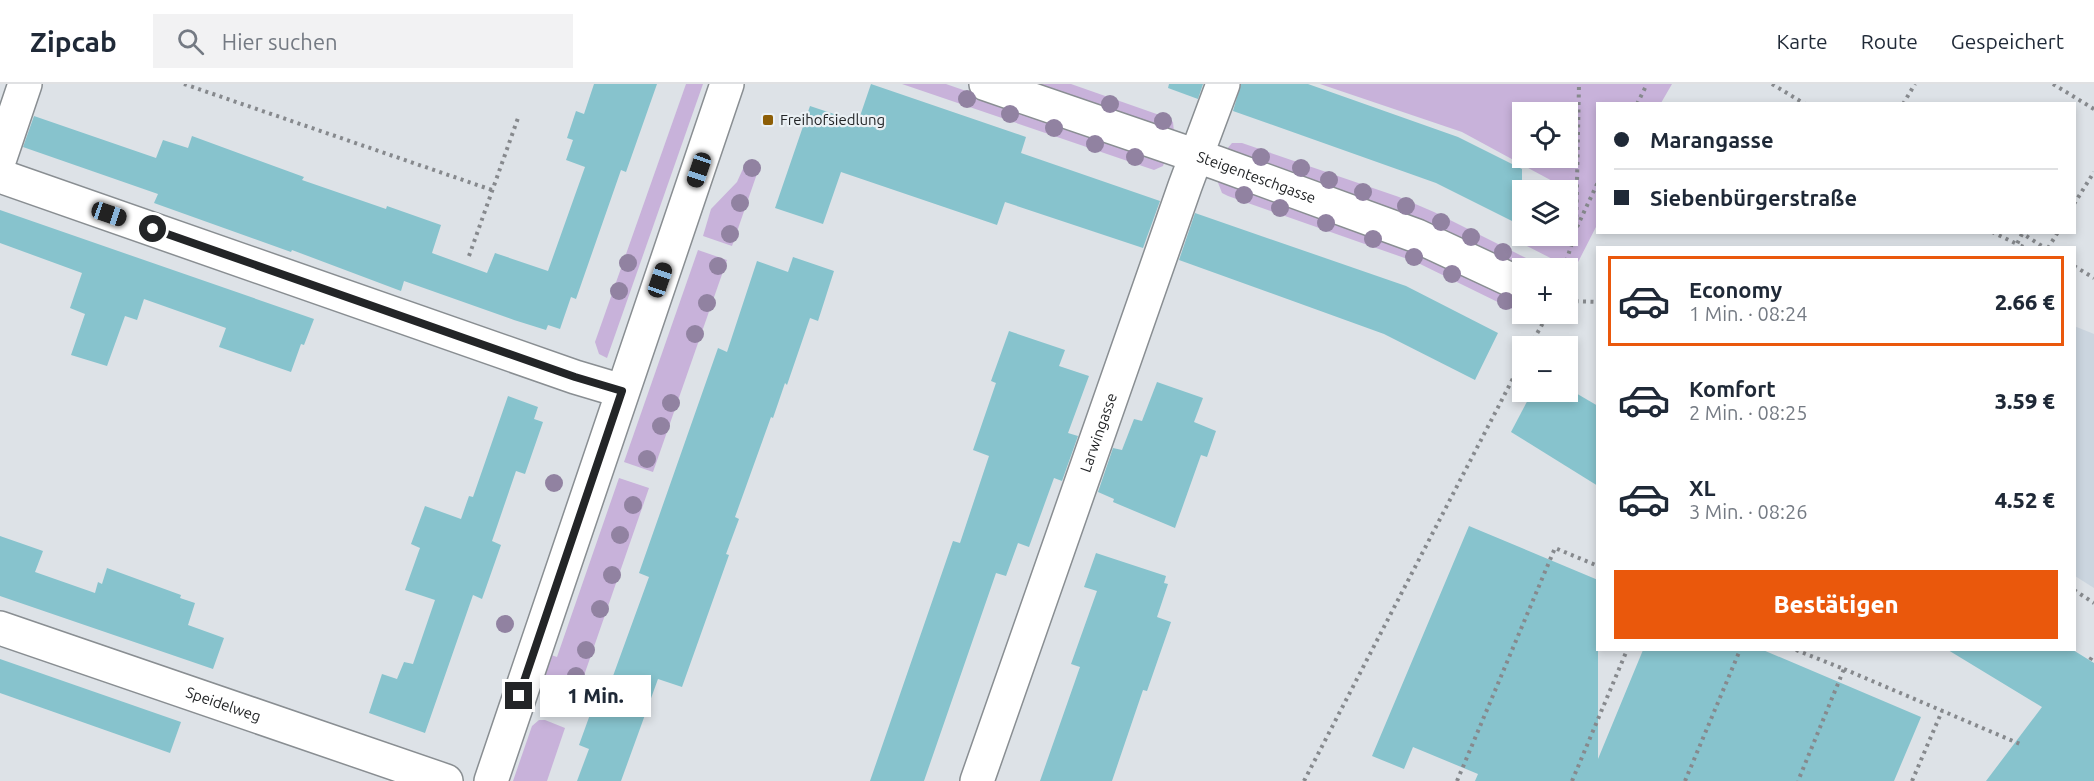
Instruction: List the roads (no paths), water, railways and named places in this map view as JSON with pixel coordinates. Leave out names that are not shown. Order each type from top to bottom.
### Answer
[{"type":"street","points":[[0,158],[25,84]]},
{"type":"street","points":[[491,781],[728,84]]},
{"type":"street","name":"Steigenteschgasse","points":[[986,84],[1196,155],[1417,236],[1512,280]]},
{"type":"street","name":"Larwingasse","points":[[977,781],[1196,155],[1223,84]]},
{"type":"street","points":[[0,176],[575,377],[622,391]]},
{"type":"street","name":"Speidelweg","points":[[0,628],[446,781]]},
{"type":"place","name":"Freihofsiedlung","points":[[768,120]]}]
